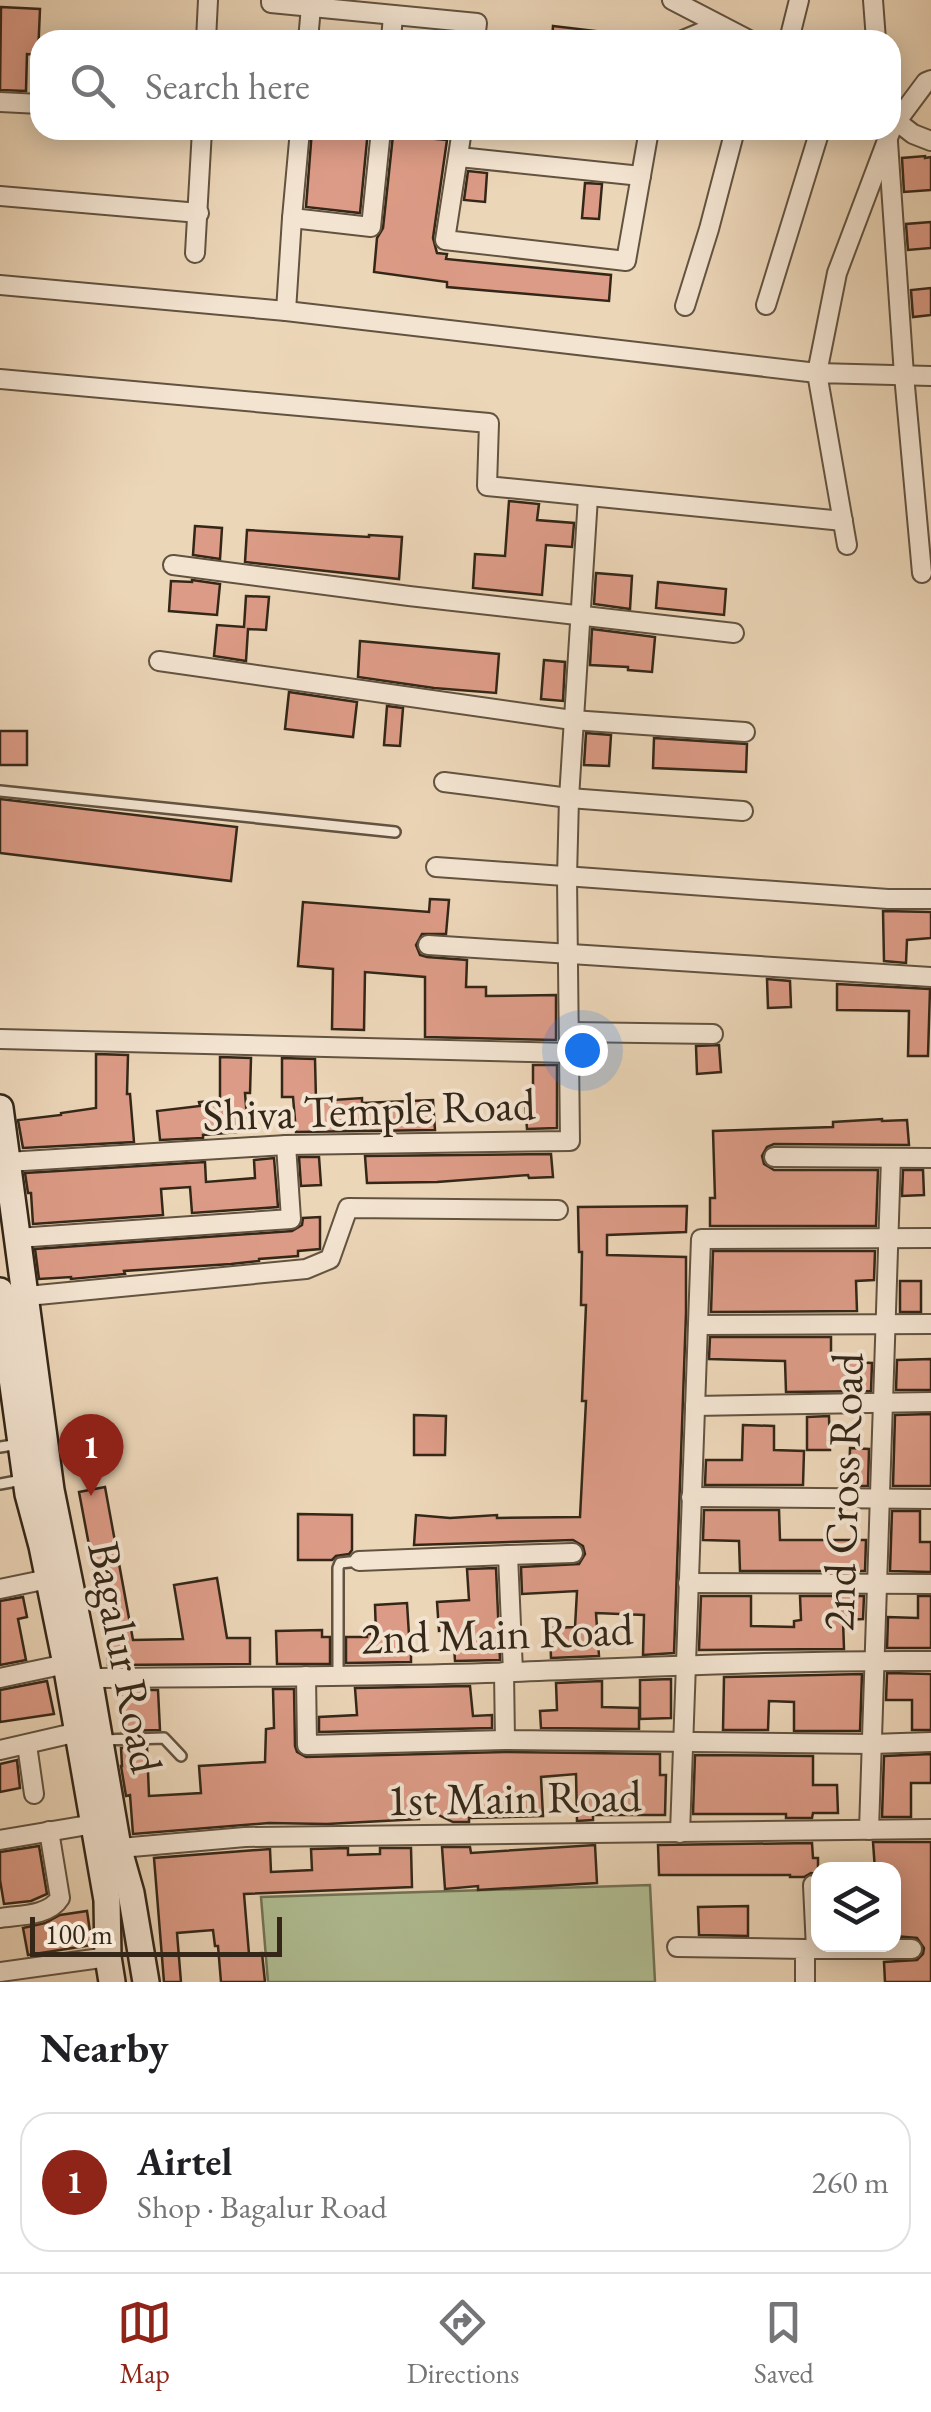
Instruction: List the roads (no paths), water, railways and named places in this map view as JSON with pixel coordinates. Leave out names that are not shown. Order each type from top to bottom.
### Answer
[{"type":"main road","name":"Bagalur Road","points":[[0,1108],[17,1238],[3,1339],[11,1445],[38,1477],[48,1579],[66,1664],[80,1685]]},
{"type":"main road","name":"Bagalur Road","points":[[9,1296],[38,1477],[108,1849],[110,1969]]},
{"type":"main road","name":"Bagalur Road","points":[[89,1736],[94,1824],[130,1893],[146,1982]]},
{"type":"street","points":[[206,30],[208,0]]},
{"type":"street","points":[[271,0],[270,4],[477,22],[476,30]]},
{"type":"street","points":[[672,0],[730,30]]},
{"type":"street","points":[[792,30],[799,0]]},
{"type":"street","points":[[874,0],[876,30]]},
{"type":"street","points":[[309,30],[311,7]]},
{"type":"street","points":[[391,30],[393,15]]},
{"type":"street","points":[[705,30],[719,24]]},
{"type":"street","points":[[901,114],[931,80]]},
{"type":"street","points":[[0,102],[30,104]]},
{"type":"street","points":[[901,130],[931,141]]},
{"type":"street","points":[[194,253],[202,140]]},
{"type":"street","points":[[286,311],[299,140]]},
{"type":"street","points":[[292,218],[371,227],[380,140]]},
{"type":"street","points":[[461,140],[445,240],[626,260],[648,140]]},
{"type":"street","points":[[685,306],[732,140]]},
{"type":"street","points":[[766,304],[817,140]]},
{"type":"street","points":[[847,546],[817,374],[837,273],[886,140]]},
{"type":"street","points":[[892,140],[904,375],[922,573]]},
{"type":"street","points":[[459,157],[641,176]]},
{"type":"street","points":[[0,196],[198,212]]},
{"type":"street","points":[[0,285],[286,311],[817,374],[931,376]]},
{"type":"street","points":[[0,379],[489,423],[486,486],[843,521]]},
{"type":"street","name":"Shiva Temple Road","points":[[7,1162],[286,1145],[570,1141],[569,798],[588,497]]},
{"type":"street","points":[[173,565],[734,633]]},
{"type":"street","points":[[158,660],[572,720],[744,732]]},
{"type":"street","points":[[444,782],[569,798],[744,810]]},
{"type":"street","points":[[436,867],[931,899]]},
{"type":"street","points":[[428,944],[931,977]]},
{"type":"street","points":[[570,1032],[713,1034]]},
{"type":"street","points":[[0,1039],[570,1053]]},
{"type":"street","points":[[17,1238],[291,1218],[286,1145]]},
{"type":"street","points":[[774,1157],[931,1158]]},
{"type":"street","name":"2nd Cross Road","points":[[870,1830],[890,1158]]},
{"type":"street","points":[[9,1296],[306,1268],[330,1259],[348,1208],[558,1210]]},
{"type":"street","points":[[680,1833],[701,1240],[931,1238]]},
{"type":"street","points":[[698,1325],[931,1324]]},
{"type":"street","points":[[696,1406],[931,1402]]},
{"type":"street","points":[[691,1497],[931,1499]]},
{"type":"street","points":[[359,1561],[573,1553]]},
{"type":"street","points":[[505,1740],[508,1555]]},
{"type":"street","points":[[0,1589],[48,1579]]},
{"type":"street","points":[[688,1582],[931,1584]]},
{"type":"street","name":"2nd Main Road","points":[[80,1685],[686,1664],[931,1660]]},
{"type":"street","points":[[0,1678],[66,1664]]},
{"type":"street","points":[[306,1676],[306,1745],[505,1740],[931,1742]]},
{"type":"street","points":[[0,1750],[89,1736]]},
{"type":"street","points":[[27,1745],[34,1794]]},
{"type":"street","points":[[0,1840],[94,1824]]},
{"type":"street","name":"1st Main Road","points":[[108,1849],[244,1837],[931,1829]]},
{"type":"street","points":[[0,1918],[50,1910],[57,1905],[60,1898],[48,1830]]},
{"type":"street","points":[[805,1982],[811,1928]]},
{"type":"street","points":[[677,1947],[810,1949]]},
{"type":"street","points":[[901,1948],[912,1949]]},
{"type":"street","points":[[0,1972],[110,1969]]},
{"type":"lane","points":[[0,791],[395,832]]},
{"type":"lane","points":[[0,1484],[38,1477]]},
{"type":"lane","points":[[338,1676],[338,1568],[340,1563],[359,1561]]},
{"type":"lane","points":[[89,1736],[164,1738],[181,1756]]},
{"type":"place","name":"Airtel","points":[[91,1496]]}]
